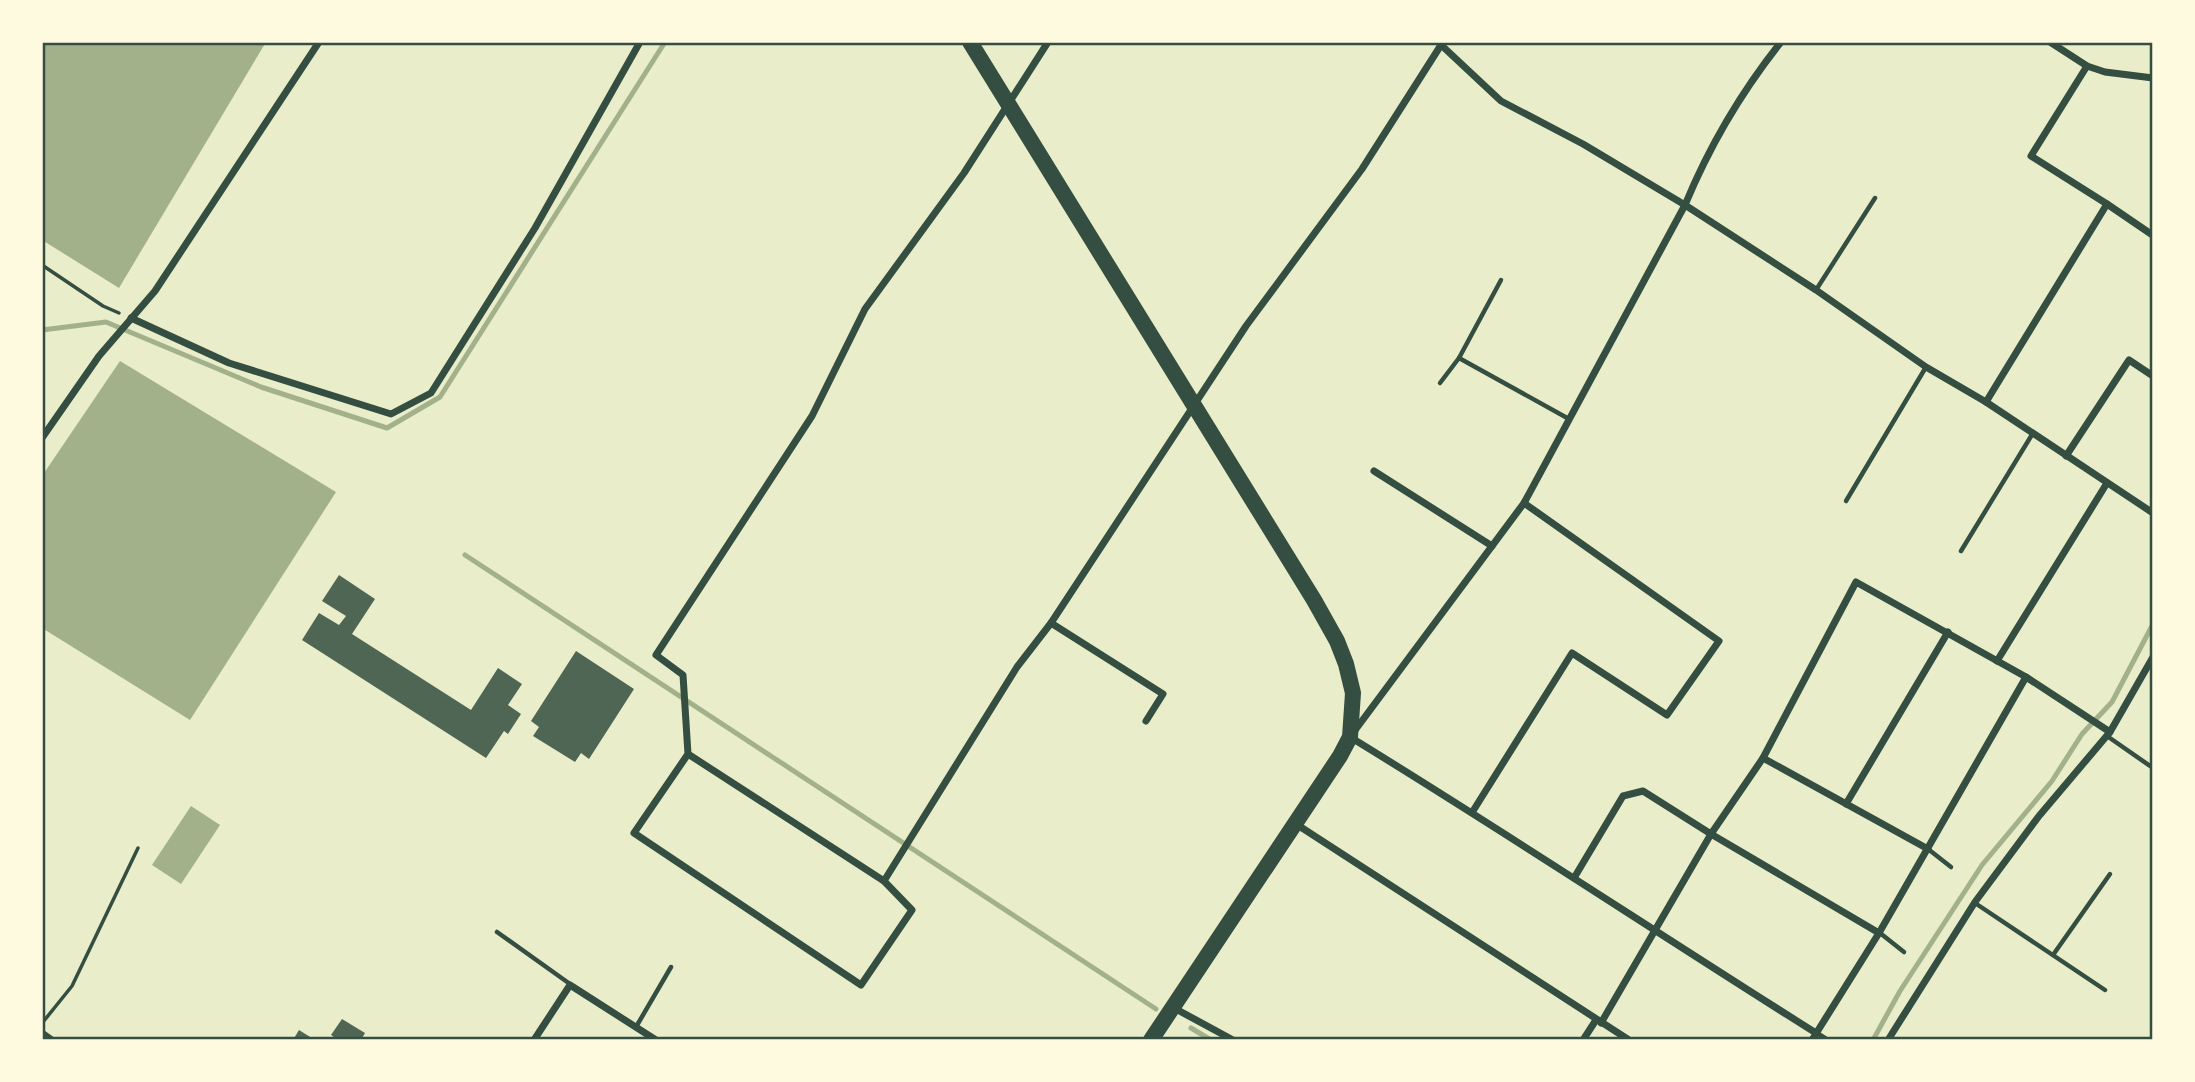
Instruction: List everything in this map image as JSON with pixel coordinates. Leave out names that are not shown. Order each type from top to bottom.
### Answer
[{"type":"highway","points":[[970,42],[1314,600],[1337,641],[1353,693],[1350,737],[1296,824],[1152,1040]]},
{"type":"street","points":[[42,438],[116,334],[155,290],[319,42]]},
{"type":"street","points":[[129,320],[229,363],[391,414],[431,393],[535,228],[640,42]]},
{"type":"street","points":[[688,754],[884,881],[912,910],[861,985],[634,833],[688,754],[683,675],[656,655],[812,416],[865,309],[964,173],[1048,42]]},
{"type":"street","points":[[1781,42],[1763,64],[1704,159],[1685,205],[1524,503],[1350,737],[1472,811],[1814,1036],[1880,933],[2026,677]]},
{"type":"street","points":[[2050,42],[2087,66],[2105,72],[2153,78]]},
{"type":"street","points":[[884,881],[1017,667],[1051,622],[1246,326],[1362,169],[1440,43],[1501,101],[1583,144],[1685,205],[1816,290],[1926,367],[1986,402],[2152,511]]},
{"type":"street","points":[[2087,66],[2031,156],[2151,234],[2153,231]]},
{"type":"street","points":[[1986,402],[2107,204]]},
{"type":"street","points":[[2066,456],[2129,360],[2153,376]]},
{"type":"street","points":[[1374,471],[1492,546]]},
{"type":"street","points":[[1997,661],[2107,483]]},
{"type":"street","points":[[1472,811],[1572,653],[1667,715],[1719,641],[1524,503]]},
{"type":"street","points":[[1583,1040],[1598,1021],[1654,931],[1711,834],[1763,758],[1856,582],[2026,677],[2109,734]]},
{"type":"street","points":[[1051,622],[1163,694],[1146,721]]},
{"type":"street","points":[[1846,804],[1948,632]]},
{"type":"street","points":[[1888,1040],[1975,902],[2039,816],[2109,734],[2153,657]]},
{"type":"street","points":[[1763,758],[1928,849]]},
{"type":"street","points":[[1574,878],[1623,796],[1643,791],[1880,933]]},
{"type":"street","points":[[1296,824],[1629,1040]]},
{"type":"street","points":[[534,1040],[570,985],[656,1040]]},
{"type":"street","points":[[1173,1007],[1233,1040]]},
{"type":"street","points":[[42,1033],[52,1040]]},
{"type":"lane","points":[[1816,290],[1875,198]]},
{"type":"lane","points":[[1440,383],[1459,358],[1501,280]]},
{"type":"lane","points":[[1459,358],[1569,419]]},
{"type":"lane","points":[[1846,501],[1926,367]]},
{"type":"lane","points":[[1961,551],[2033,433]]},
{"type":"lane","points":[[2109,734],[2153,768]]},
{"type":"lane","points":[[1928,849],[1951,867]]},
{"type":"lane","points":[[2053,954],[2110,874]]},
{"type":"lane","points":[[1975,902],[2105,990]]},
{"type":"lane","points":[[496,932],[570,985]]},
{"type":"lane","points":[[1880,933],[1904,952]]},
{"type":"lane","points":[[636,1027],[671,967]]},
{"type":"lane","points":[[1814,1036],[1828,1040]]},
{"type":"path","points":[[42,265],[129,320]]},
{"type":"path","points":[[42,1024],[72,986],[138,848]]},
{"type":"shaded area","points":[[42,42],[266,42],[119,288],[42,240]]},
{"type":"shaded area","points":[[120,361],[336,492],[190,720],[42,628],[42,476]]},
{"type":"shaded area","points":[[191,806],[220,825],[181,884],[152,865]]},
{"type":"building","points":[[339,575],[375,599],[352,634],[471,710],[498,668],[522,684],[508,705],[521,714],[508,734],[504,731],[486,758],[302,640],[319,613],[339,625],[346,616],[322,601]]},
{"type":"building","points":[[576,651],[634,689],[589,759],[581,753],[575,762],[533,736],[539,727],[531,721]]},
{"type":"building","points":[[342,1019],[365,1033],[361,1040],[338,1040],[331,1035]]},
{"type":"building","points":[[299,1030],[315,1040],[293,1040]]},
{"type":"waterway","points":[[42,330],[106,322],[261,387],[387,428],[440,397],[665,42]]},
{"type":"waterway","points":[[465,555],[1156,1009]]},
{"type":"waterway","points":[[1873,1040],[1900,991],[1982,865],[2052,781],[2082,734],[2112,702],[2153,624]]},
{"type":"waterway","points":[[1191,1028],[1211,1040]]}]
